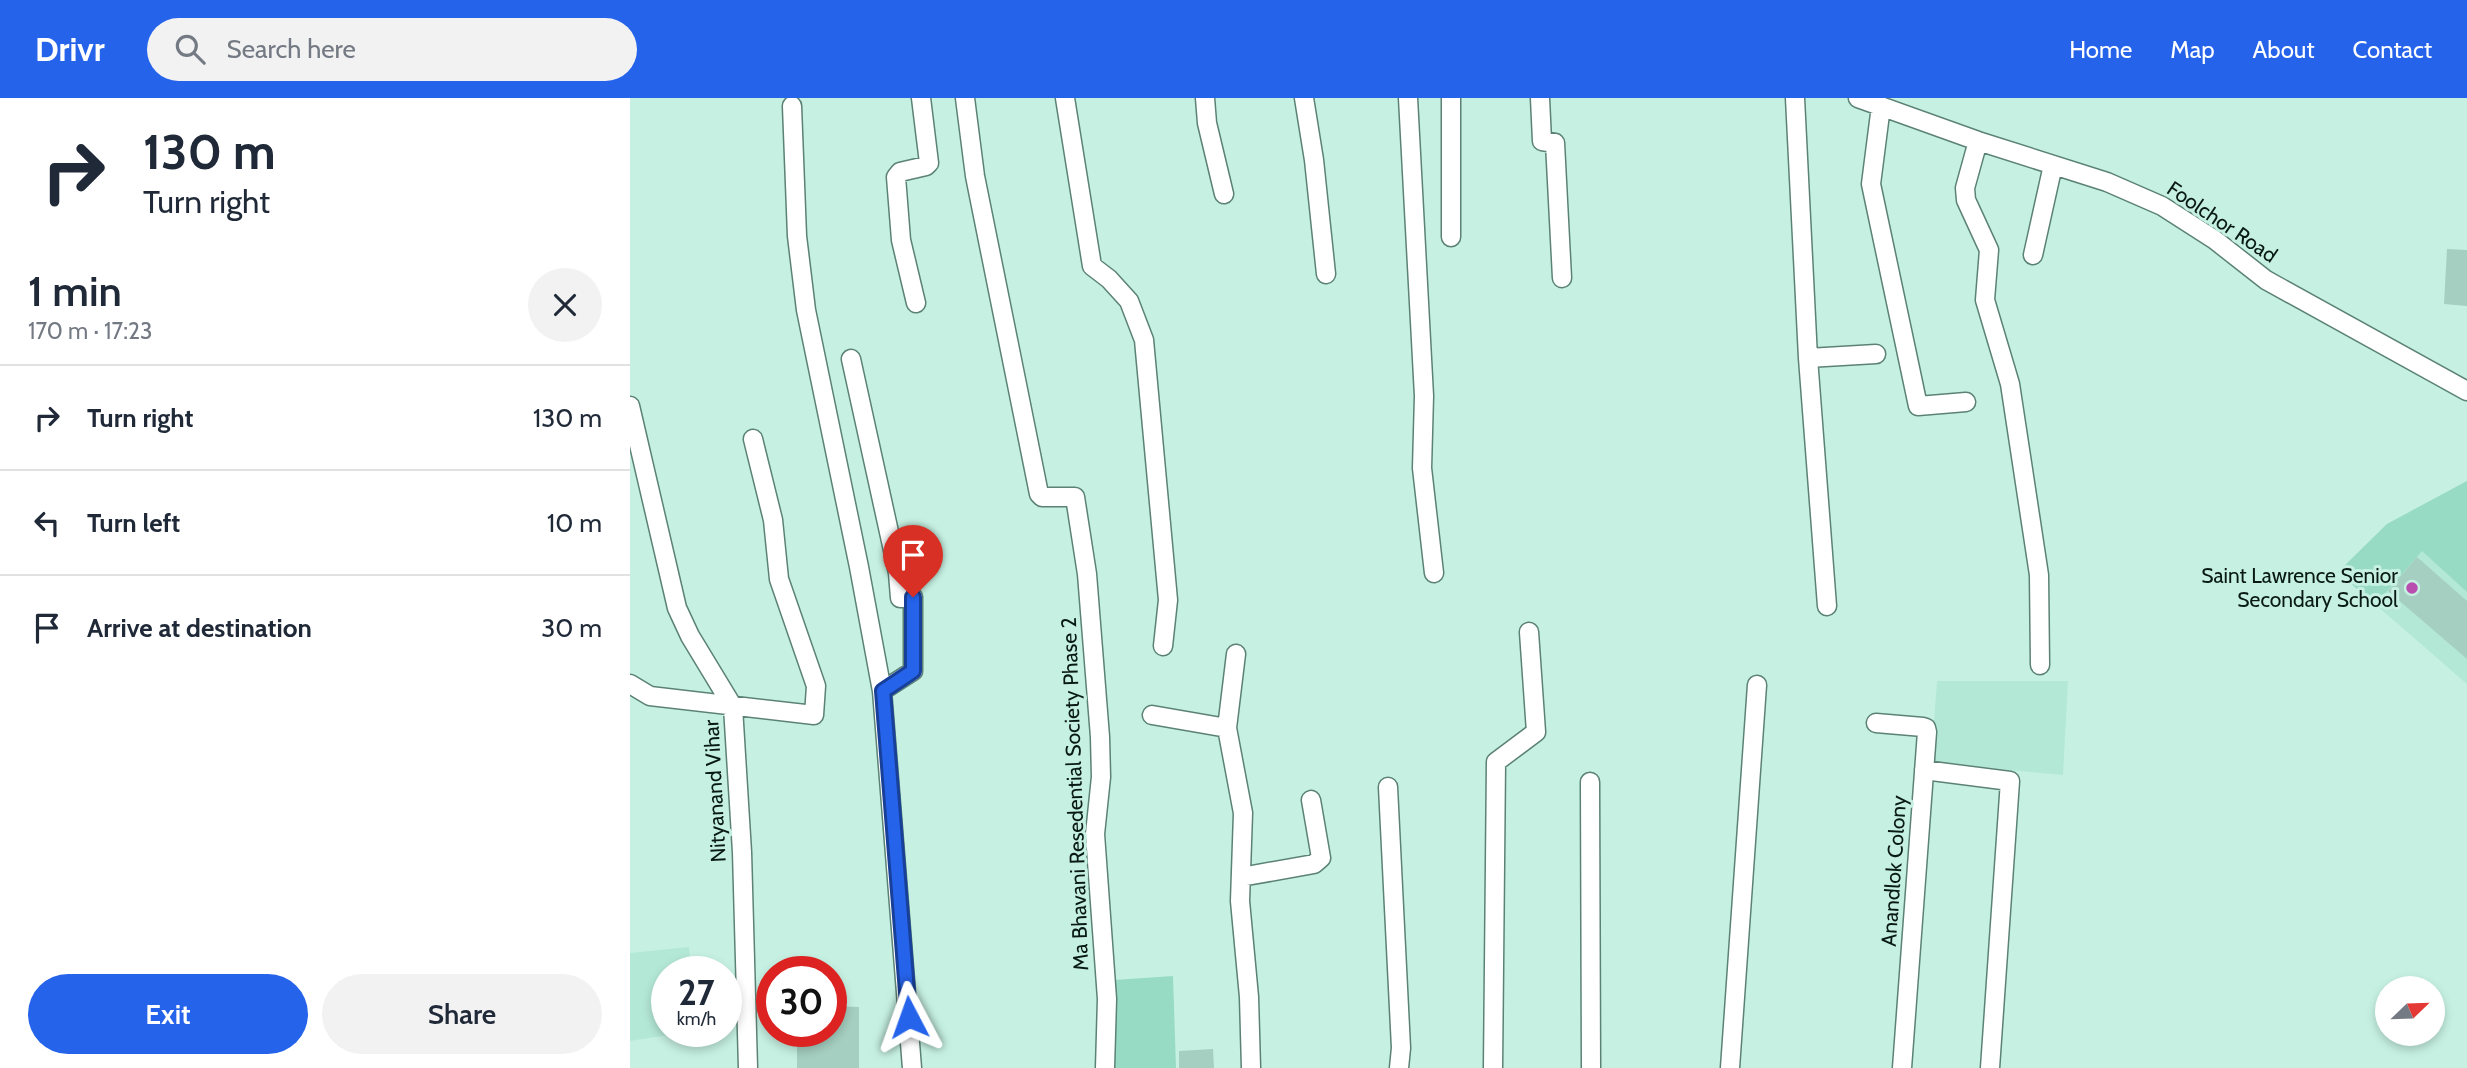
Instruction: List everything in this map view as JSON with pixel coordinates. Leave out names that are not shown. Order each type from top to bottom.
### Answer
[{"type":"street","points":[[916,303],[901,240],[896,177],[900,172],[929,163],[921,98]]},
{"type":"street","name":"Ma Bhavani Resedential Society Phase 2","points":[[965,98],[975,176],[1039,494],[1042,497],[1075,497],[1087,574],[1101,764],[1095,834],[1107,999],[1105,1068]]},
{"type":"street","points":[[1065,98],[1092,266],[1109,279],[1129,301],[1144,340],[1168,600],[1163,646]]},
{"type":"street","points":[[1205,98],[1207,123],[1224,194]]},
{"type":"street","points":[[1304,98],[1314,160],[1326,274]]},
{"type":"street","points":[[1408,98],[1423,396],[1422,467],[1434,573]]},
{"type":"street","points":[[1451,98],[1451,237]]},
{"type":"street","points":[[1540,98],[1542,141],[1555,143],[1562,278]]},
{"type":"street","points":[[1795,98],[1808,358],[1827,606]]},
{"type":"street","name":"Foolchor Road","points":[[1858,98],[1888,105],[1978,141],[2107,182],[2162,206],[2215,240],[2266,280],[2467,391]]},
{"type":"street","points":[[1888,105],[1871,184],[1918,406],[1966,402]]},
{"type":"street","points":[[792,106],[797,236],[806,310],[883,691],[912,1068]]},
{"type":"street","points":[[1978,141],[1965,187],[1966,200],[1989,250],[1985,300],[2010,384],[2039,575],[2040,665]]},
{"type":"street","points":[[2033,255],[2053,165]]},
{"type":"street","points":[[1808,358],[1876,354]]},
{"type":"street","points":[[851,359],[898,573],[900,598],[913,597],[913,671],[883,691]]},
{"type":"street","name":"Nityanand Vihar","points":[[630,406],[677,608],[690,636],[733,707],[742,852],[748,1068]]},
{"type":"street","points":[[630,684],[650,696],[814,715],[816,685],[779,579],[774,520],[753,439]]},
{"type":"street","points":[[1493,1068],[1496,762],[1536,732],[1530,632]]},
{"type":"street","points":[[1236,654],[1227,728],[1243,813],[1240,901],[1249,997],[1251,1068]]},
{"type":"street","points":[[1730,1068],[1757,685]]},
{"type":"street","points":[[1152,715],[1227,728]]},
{"type":"street","name":"Anandlok Colony","points":[[1876,723],[1926,728],[1902,1068]]},
{"type":"street","points":[[1924,770],[2010,781],[1990,1068]]},
{"type":"street","points":[[1590,782],[1591,1068]]},
{"type":"street","points":[[1388,787],[1401,1048],[1399,1068]]},
{"type":"street","points":[[1241,877],[1314,864],[1321,858],[1311,800]]},
{"type":"shaded area","name":"Saint Lawrence Senior Secondary School","points":[[2467,481],[2467,684],[2338,572],[2387,524]]},
{"type":"shaded area","points":[[2467,481],[2467,592],[2422,551],[2375,605],[2338,572],[2387,524]]},
{"type":"shaded area","points":[[1937,681],[2068,681],[2063,775],[1931,763]]},
{"type":"shaded area","points":[[689,947],[690,956],[651,956],[651,1038],[630,1041],[630,953]]},
{"type":"shaded area","points":[[1173,976],[1176,1068],[1111,1068],[1114,980]]},
{"type":"building","points":[[2447,249],[2467,250],[2467,306],[2444,304]]},
{"type":"building","points":[[2417,557],[2467,601],[2467,659],[2388,591]]},
{"type":"building","points":[[847,1007],[859,1007],[859,1068],[797,1068],[797,1047],[847,1047]]},
{"type":"building","points":[[1213,1049],[1214,1068],[1179,1068],[1179,1051]]},
{"type":"place","name":"Saint Lawrence Senior Secondary School","points":[[2412,588]]},
{"type":"route","points":[[909,1017],[887,772],[883,691],[913,671],[913,597]]}]
